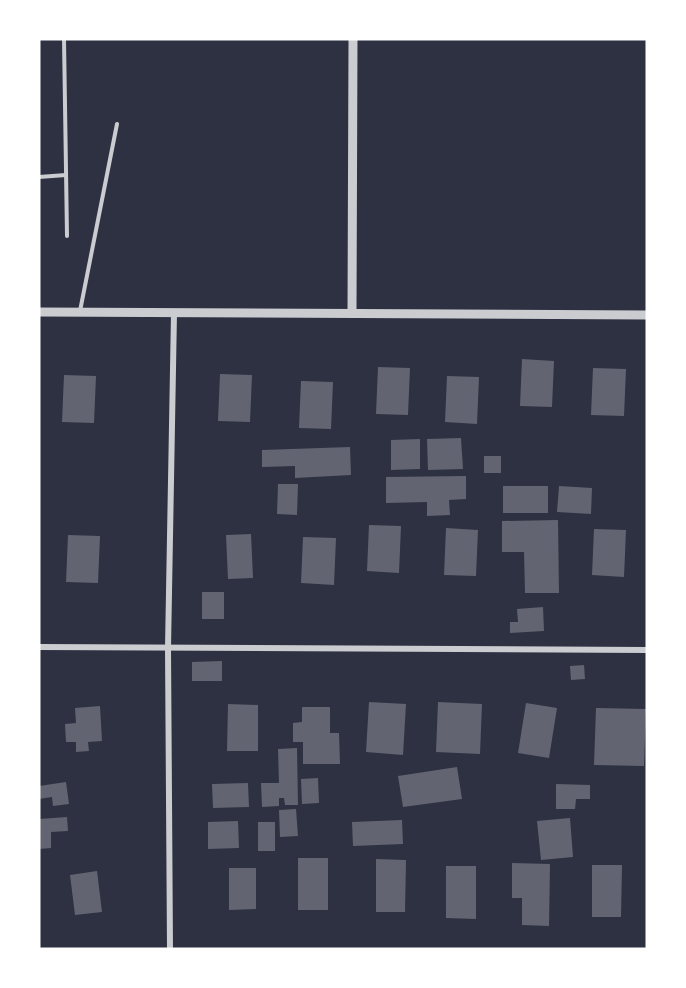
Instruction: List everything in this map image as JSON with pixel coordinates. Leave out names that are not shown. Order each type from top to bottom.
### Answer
[{"type":"street","points":[[352,312],[353,39]]},
{"type":"street","points":[[39,312],[647,315]]},
{"type":"street","points":[[170,949],[168,648],[174,312]]},
{"type":"street","points":[[39,647],[647,650]]},
{"type":"lane","points":[[64,39],[67,236]]},
{"type":"lane","points":[[80,312],[117,124]]},
{"type":"lane","points":[[39,177],[66,175]]},
{"type":"building","points":[[522,359],[554,361],[552,407],[520,406]]},
{"type":"building","points":[[378,367],[410,368],[408,415],[376,414]]},
{"type":"building","points":[[593,368],[626,369],[624,416],[591,415]]},
{"type":"building","points":[[220,374],[252,375],[250,422],[218,421]]},
{"type":"building","points":[[64,375],[96,376],[94,423],[62,422]]},
{"type":"building","points":[[447,376],[479,377],[477,424],[445,422]]},
{"type":"building","points":[[301,381],[333,382],[331,429],[299,428]]},
{"type":"building","points":[[461,438],[463,469],[428,470],[427,439]]},
{"type":"building","points":[[420,439],[420,469],[391,470],[391,440]]},
{"type":"building","points":[[350,447],[351,475],[295,478],[295,466],[262,467],[262,450]]},
{"type":"building","points":[[484,456],[501,456],[501,473],[484,473]]},
{"type":"building","points":[[466,476],[466,499],[449,500],[450,515],[427,516],[427,502],[386,503],[386,477]]},
{"type":"building","points":[[278,484],[298,484],[297,515],[277,514]]},
{"type":"building","points":[[503,486],[548,486],[548,513],[503,513]]},
{"type":"building","points":[[559,486],[592,488],[591,514],[557,512]]},
{"type":"building","points":[[558,520],[559,593],[525,593],[524,552],[502,552],[502,521]]},
{"type":"building","points":[[369,525],[401,526],[399,573],[367,571]]},
{"type":"building","points":[[446,528],[478,530],[476,576],[444,575]]},
{"type":"building","points":[[594,529],[626,530],[624,577],[592,575]]},
{"type":"building","points":[[251,534],[253,578],[228,579],[226,535]]},
{"type":"building","points":[[68,535],[100,536],[98,583],[66,582]]},
{"type":"building","points":[[303,537],[336,538],[334,585],[301,583]]},
{"type":"building","points":[[202,592],[224,592],[224,619],[202,619]]},
{"type":"building","points":[[543,607],[544,631],[510,633],[510,622],[518,622],[517,609]]},
{"type":"building","points":[[222,661],[222,681],[192,681],[192,662]]},
{"type":"building","points":[[584,665],[585,679],[571,680],[570,666]]},
{"type":"building","points":[[369,702],[406,704],[403,755],[366,752]]},
{"type":"building","points":[[438,702],[482,704],[480,754],[436,752]]},
{"type":"building","points":[[526,703],[557,708],[549,758],[518,753]]},
{"type":"building","points":[[228,704],[258,705],[258,751],[227,751]]},
{"type":"building","points":[[100,706],[102,741],[88,742],[89,751],[76,752],[76,742],[66,742],[65,724],[76,723],[75,708]]},
{"type":"building","points":[[302,707],[330,707],[330,733],[339,733],[340,764],[303,764],[303,742],[293,742],[293,723],[302,722]]},
{"type":"building","points":[[596,708],[646,709],[644,766],[594,765]]},
{"type":"building","points":[[297,748],[298,805],[285,805],[284,798],[279,798],[279,806],[262,807],[261,783],[279,783],[278,749]]},
{"type":"building","points":[[457,767],[462,799],[403,807],[398,776]]},
{"type":"building","points":[[318,778],[319,803],[302,804],[301,779]]},
{"type":"building","points":[[66,782],[69,804],[53,806],[52,797],[39,799],[39,786]]},
{"type":"building","points":[[248,783],[249,807],[213,808],[212,784]]},
{"type":"building","points":[[556,784],[590,785],[590,799],[576,799],[575,809],[556,809]]},
{"type":"building","points":[[296,809],[298,836],[280,837],[279,810]]},
{"type":"building","points":[[67,817],[68,831],[51,832],[51,848],[39,849],[39,819]]},
{"type":"building","points":[[570,818],[573,857],[541,860],[537,821]]},
{"type":"building","points":[[402,820],[403,844],[353,846],[352,822]]},
{"type":"building","points":[[238,821],[239,848],[208,849],[208,822]]},
{"type":"building","points":[[258,822],[275,822],[275,851],[258,851]]},
{"type":"building","points":[[298,858],[328,858],[328,910],[298,910]]},
{"type":"building","points":[[376,859],[406,860],[405,912],[376,912]]},
{"type":"building","points":[[512,863],[550,864],[549,926],[522,925],[522,898],[512,898]]},
{"type":"building","points":[[592,865],[622,865],[621,917],[592,917]]},
{"type":"building","points":[[446,866],[476,866],[476,919],[446,918]]},
{"type":"building","points":[[229,868],[256,868],[256,909],[229,910]]},
{"type":"building","points":[[97,871],[102,912],[75,915],[70,875]]}]
